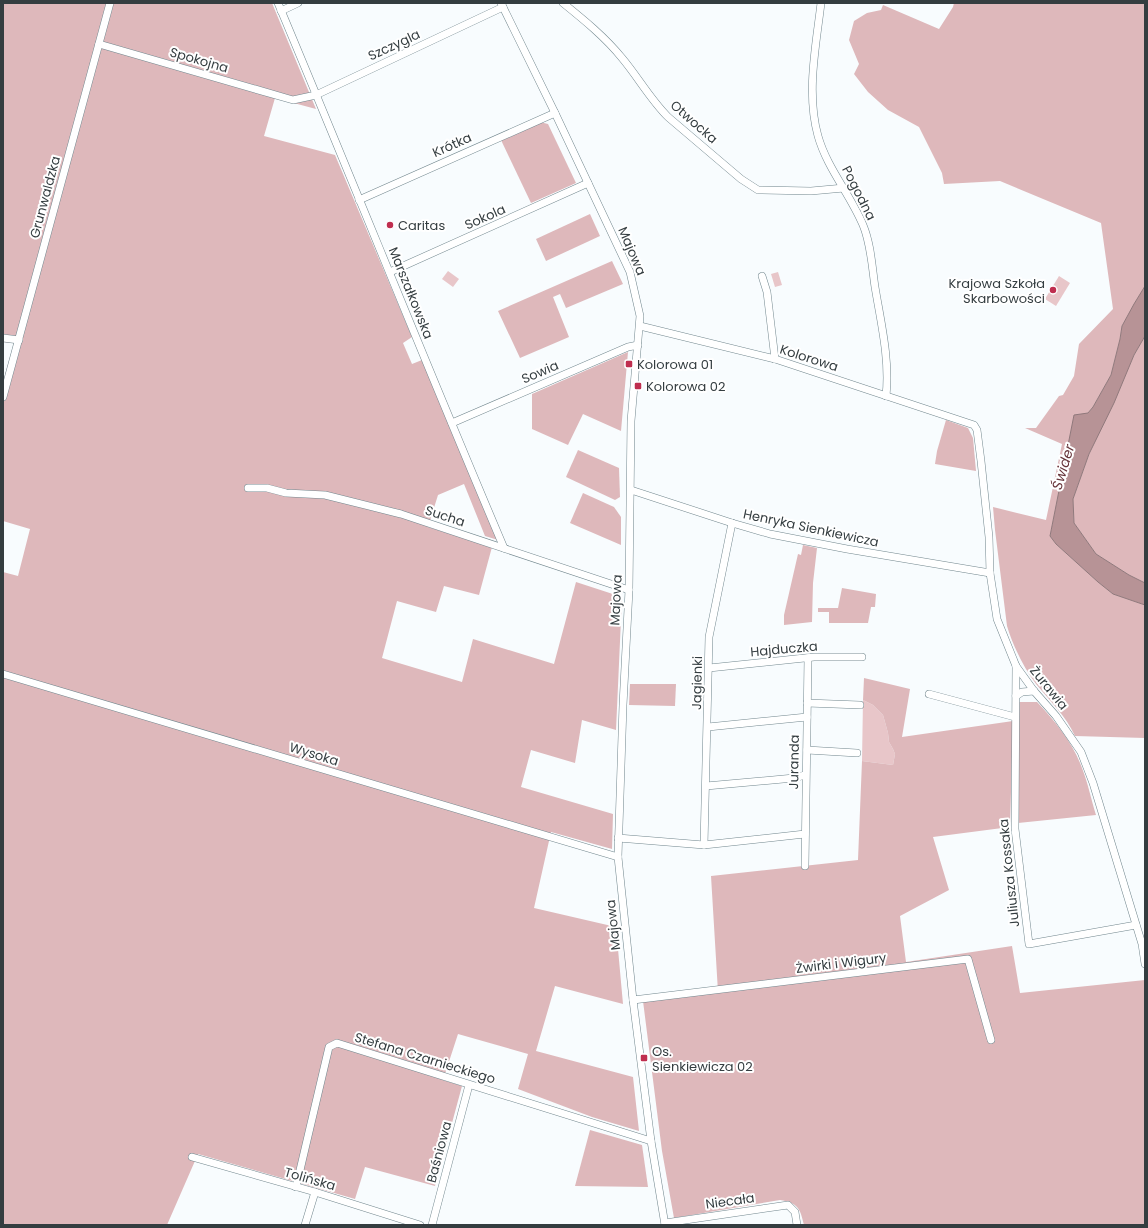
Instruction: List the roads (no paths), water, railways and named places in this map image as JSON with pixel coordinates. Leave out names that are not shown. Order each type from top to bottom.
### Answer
[{"type":"street","name":"Grunwaldzka","points":[[3,398],[110,3]]},
{"type":"street","name":"Marszałkowska","points":[[278,3],[504,548]]},
{"type":"street","points":[[281,11],[298,3]]},
{"type":"street","name":"Otwocka","points":[[563,3],[604,38],[622,58],[657,106],[668,117],[751,186],[758,190],[772,191],[844,188]]},
{"type":"street","name":"Pogodna","points":[[821,3],[813,66],[813,104],[818,135],[822,149],[863,226],[869,246],[888,381],[886,396]]},
{"type":"street","name":"Szczygla","points":[[293,100],[316,95],[502,5]]},
{"type":"street","name":"Majowa","points":[[502,5],[630,272],[639,305],[640,326],[631,421],[629,590],[623,705],[618,857],[633,1000],[651,1141],[665,1224]]},
{"type":"street","name":"Spokojna","points":[[99,44],[293,100]]},
{"type":"street","name":"Krótka","points":[[359,200],[555,113]]},
{"type":"street","name":"Sokola","points":[[390,272],[588,183]]},
{"type":"street","points":[[762,276],[768,292],[775,359]]},
{"type":"street","name":"Kolorowa","points":[[640,326],[775,359],[968,422]]},
{"type":"street","points":[[3,338],[19,340]]},
{"type":"street","name":"Sowia","points":[[452,423],[628,347],[638,345]]},
{"type":"street","name":"Żurawia","points":[[968,422],[974,425],[977,430],[989,537],[990,573],[997,618],[1016,666],[1034,691],[1056,716],[1081,752],[1093,783],[1142,944],[1145,964]]},
{"type":"street","name":"Sucha","points":[[248,488],[267,488],[286,493],[325,495],[401,514],[629,590]]},
{"type":"street","name":"Henryka Sienkiewicza","points":[[631,490],[770,534],[847,549],[990,573]]},
{"type":"street","name":"Jagienki","points":[[704,845],[709,637],[732,523]]},
{"type":"street","name":"Hajduczka","points":[[709,668],[808,658],[862,657]]},
{"type":"street","name":"Juranda","points":[[805,866],[805,775],[807,750],[808,658]]},
{"type":"street","name":"Juliusza Kossaka","points":[[1016,666],[1014,829],[1029,944],[1136,926]]},
{"type":"street","name":"Wysoka","points":[[3,674],[618,857]]},
{"type":"street","points":[[1016,696],[1022,692],[1034,691]]},
{"type":"street","points":[[928,694],[1015,717]]},
{"type":"street","points":[[807,703],[860,705]]},
{"type":"street","points":[[708,727],[807,717]]},
{"type":"street","points":[[807,750],[857,753]]},
{"type":"street","points":[[706,786],[794,778],[805,775]]},
{"type":"street","points":[[618,838],[704,845],[805,834]]},
{"type":"street","name":"Żwirki i Wigury","points":[[633,1000],[968,959],[991,1040]]},
{"type":"street","name":"Stefana Czarnieckiego","points":[[296,1187],[329,1047],[337,1043],[651,1141]]},
{"type":"street","name":"Baśniowa","points":[[432,1225],[469,1085]]},
{"type":"street","name":"Tolińska","points":[[192,1157],[316,1192],[420,1225]]},
{"type":"street","points":[[305,1225],[316,1192]]},
{"type":"street","name":"Niecała","points":[[665,1224],[788,1205],[795,1212],[797,1225]]},
{"type":"place","name":"Caritas","points":[[390,225]]},
{"type":"place","name":"Krajowa Szkoła Skarbowości","points":[[1053,290]]},
{"type":"place","name":"Kolorowa 01","points":[[629,364]]},
{"type":"place","name":"Kolorowa 02","points":[[638,386]]},
{"type":"place","name":"Os. Sienkiewicza 02","points":[[644,1058]]},
{"type":"water label","name":"Świder","points":[[1063,467]]}]
